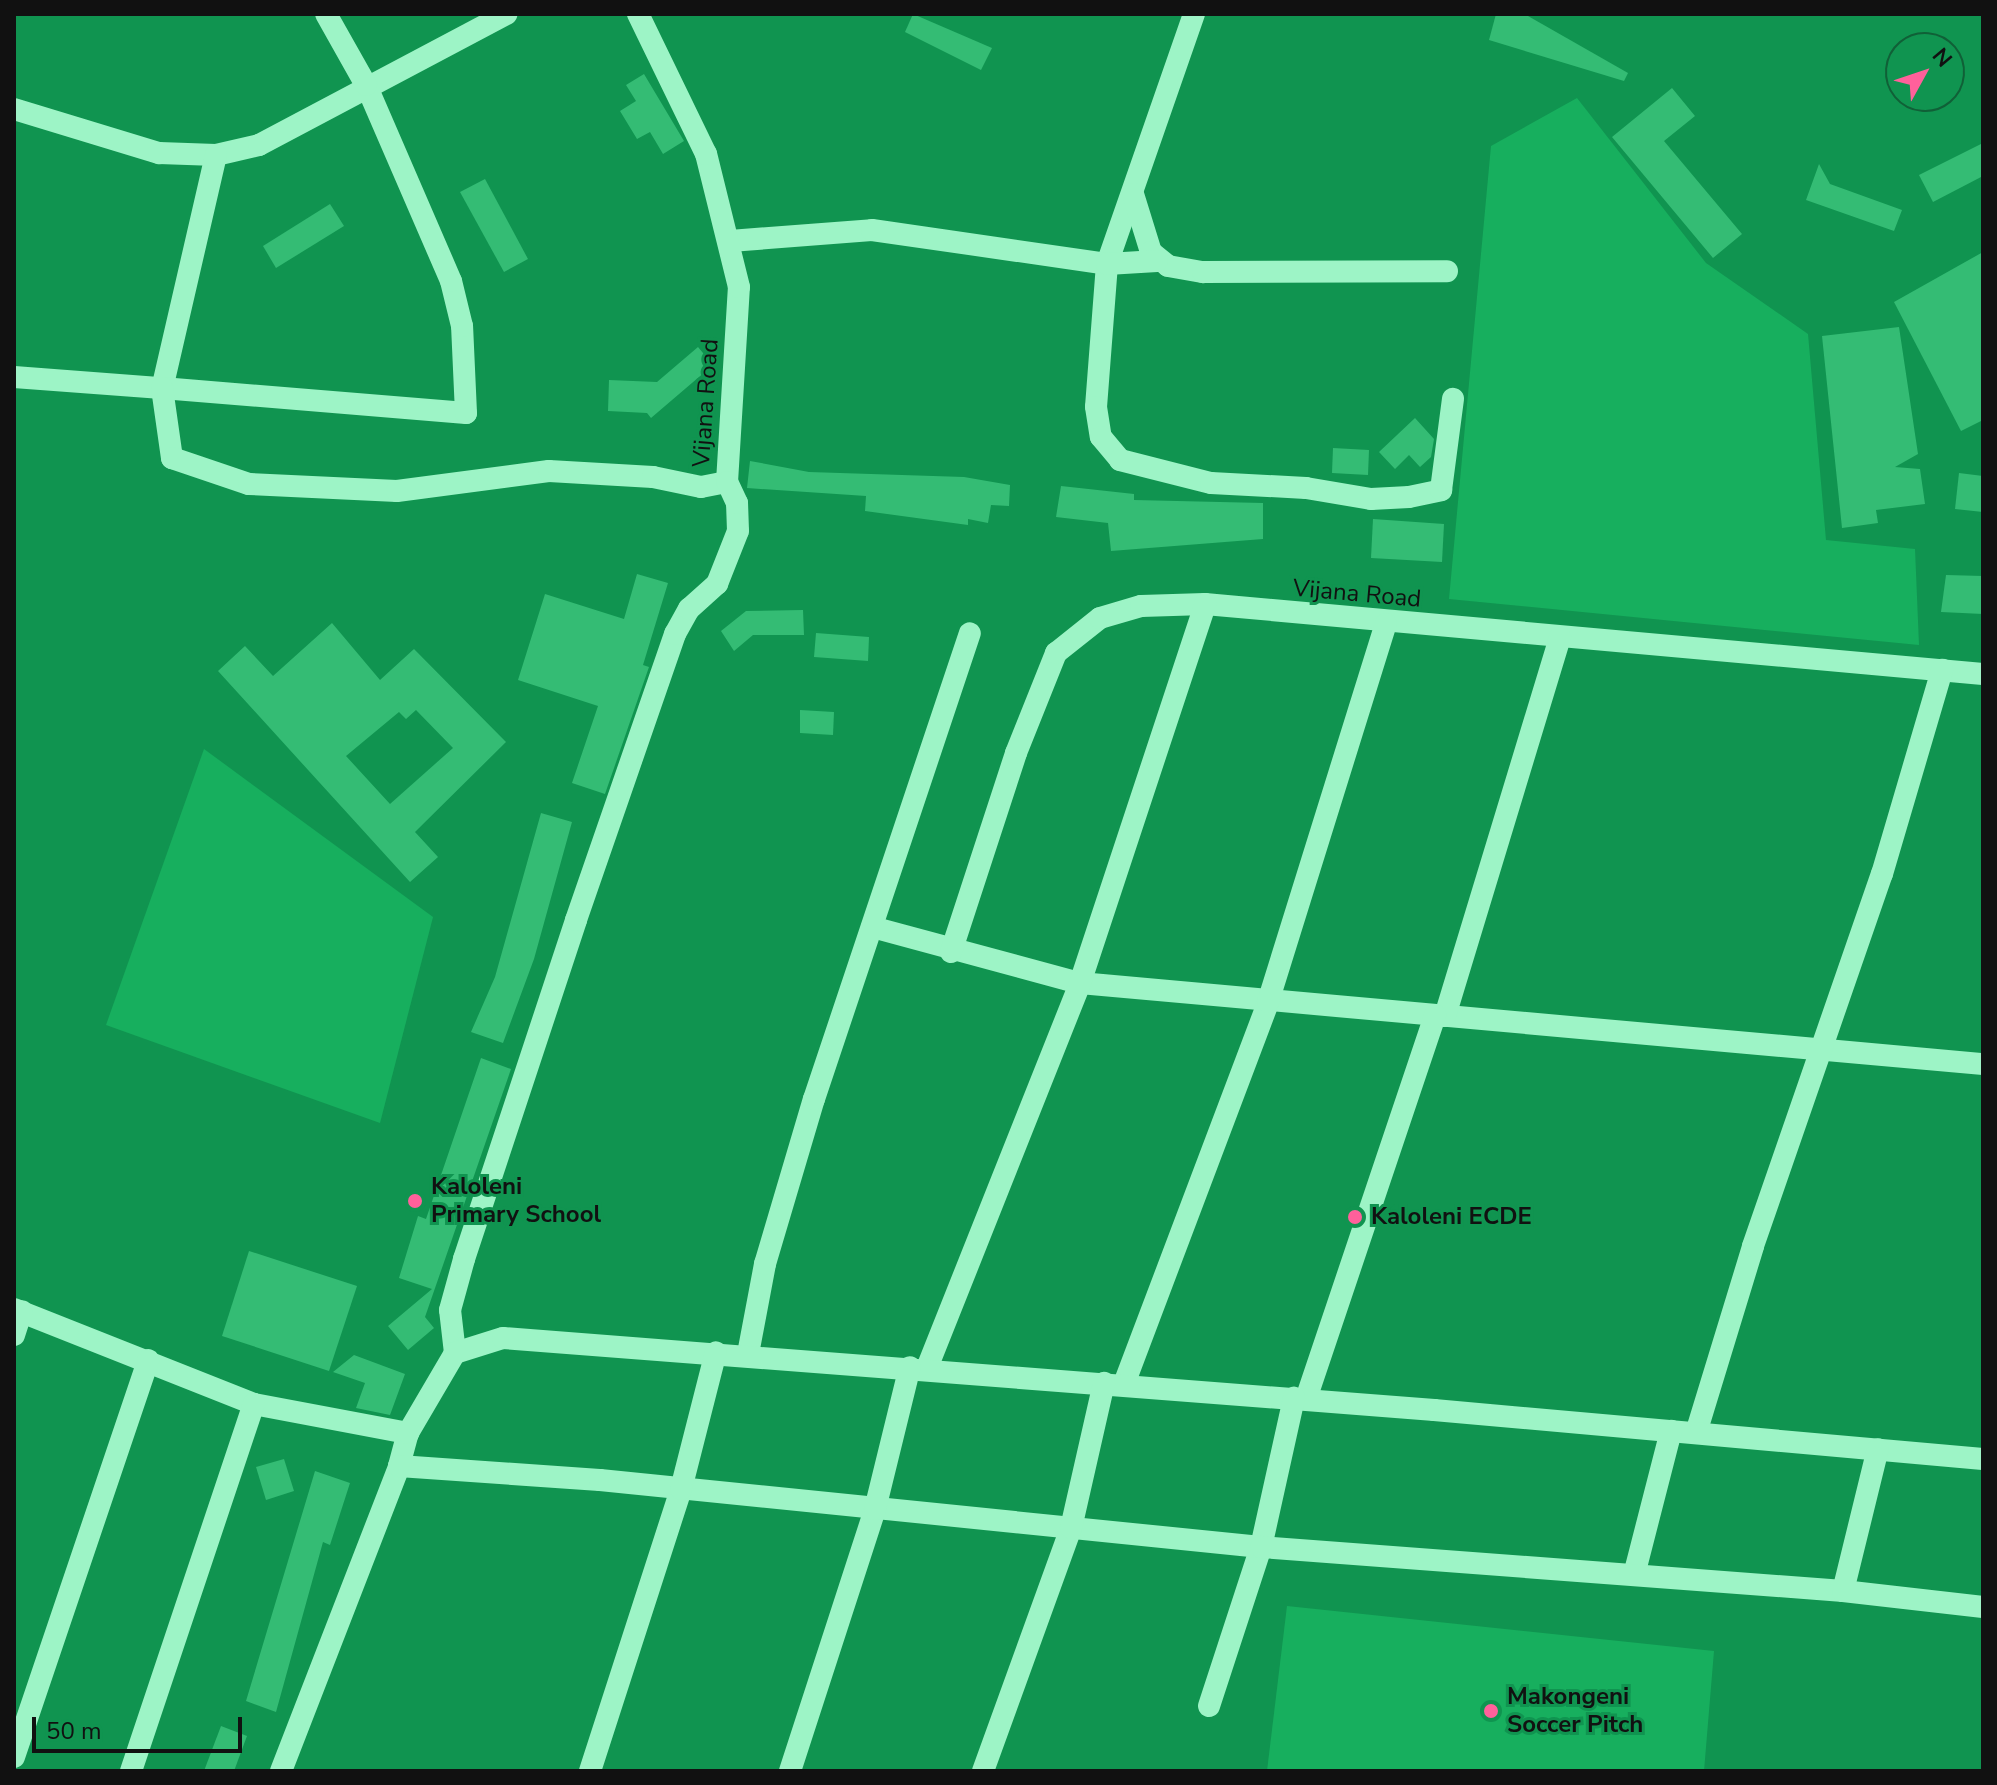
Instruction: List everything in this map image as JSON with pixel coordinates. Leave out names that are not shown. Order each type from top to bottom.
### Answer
[{"type":"street","points":[[14,377],[466,413],[462,326],[451,281],[366,85],[326,14]]},
{"type":"street","points":[[14,109],[159,153],[216,155],[259,145],[366,85],[506,14]]},
{"type":"street","name":"Vijana Road","points":[[162,388],[172,458],[249,484],[397,491],[549,471],[653,477],[701,487],[727,482],[739,287],[706,154],[638,14]]},
{"type":"street","points":[[1194,14],[1107,264],[1095,422],[1120,460],[1211,483],[1306,488],[1371,499],[1435,494],[1446,472],[1453,399]]},
{"type":"street","points":[[162,388],[216,155]]},
{"type":"street","points":[[1133,194],[1157,261]]},
{"type":"street","points":[[730,241],[872,230],[1107,264],[1157,261],[1203,272],[1447,271]]},
{"type":"street","points":[[281,1771],[399,1466],[408,1433],[455,1353],[450,1310],[464,1259],[675,634],[689,609],[717,584],[738,531],[737,503],[727,482]]},
{"type":"street","points":[[790,1771],[918,1368],[1080,983],[1205,604]]},
{"type":"street","name":"Vijana Road","points":[[951,952],[1016,753],[1056,653],[1100,618],[1141,606],[1205,604],[1386,624],[1983,674]]},
{"type":"street","points":[[983,1771],[1071,1528],[1114,1384],[1268,1002],[1386,624]]},
{"type":"street","points":[[748,1354],[765,1264],[970,633]]},
{"type":"street","points":[[1209,1706],[1261,1547],[1300,1399],[1440,1016],[1560,637]]},
{"type":"street","points":[[1696,1433],[1882,874],[1942,670]]},
{"type":"street","points":[[872,927],[951,952],[1080,983],[1983,1064]]},
{"type":"street","points":[[14,1335],[18,1310],[254,1404],[408,1433]]},
{"type":"street","points":[[455,1353],[503,1338],[748,1354],[1983,1459]]},
{"type":"street","points":[[590,1771],[681,1489],[716,1352]]},
{"type":"street","points":[[14,1757],[148,1360]]},
{"type":"street","points":[[131,1771],[254,1404]]},
{"type":"street","points":[[1634,1575],[1671,1431]]},
{"type":"street","points":[[1843,1591],[1878,1449]]},
{"type":"street","points":[[399,1466],[681,1489],[1261,1547],[1843,1591],[1983,1607]]},
{"type":"green space","points":[[1577,98],[1706,263],[1808,334],[1826,540],[1915,549],[1919,645],[1449,599],[1491,146]]},
{"type":"green space","points":[[204,749],[433,917],[380,1123],[106,1025]]},
{"type":"green space","name":"Makongeni Soccer Pitch","points":[[1287,1606],[1714,1651],[1704,1771],[1267,1771]]},
{"type":"building","points":[[913,14],[992,48],[981,70],[905,32]]},
{"type":"building","points":[[1496,14],[1528,16],[1628,73],[1624,81],[1489,40]]},
{"type":"building","points":[[644,74],[684,141],[663,154],[650,132],[637,139],[620,111],[636,101],[626,85]]},
{"type":"building","points":[[1672,88],[1695,116],[1664,141],[1742,234],[1713,258],[1612,137]]},
{"type":"building","points":[[1983,143],[1983,176],[1933,202],[1919,175]]},
{"type":"building","points":[[1819,164],[1830,184],[1902,210],[1894,231],[1806,200]]},
{"type":"building","points":[[485,179],[528,259],[504,272],[460,192]]},
{"type":"building","points":[[330,204],[344,226],[276,268],[263,246]]},
{"type":"building","points":[[1983,252],[1983,420],[1961,431],[1894,302]]},
{"type":"building","points":[[1899,327],[1918,454],[1895,467],[1920,469],[1925,504],[1876,510],[1878,523],[1842,528],[1822,336]]},
{"type":"building","points":[[698,347],[713,365],[651,418],[647,413],[608,411],[609,380],[657,382]]},
{"type":"building","points":[[1415,418],[1434,439],[1431,457],[1420,467],[1409,455],[1395,469],[1379,452]]},
{"type":"building","points":[[1333,448],[1369,450],[1368,475],[1332,473]]},
{"type":"building","points":[[750,461],[809,472],[964,477],[1010,485],[1009,506],[991,505],[988,523],[968,519],[968,525],[865,511],[866,496],[747,488]]},
{"type":"building","points":[[1959,473],[1983,476],[1983,512],[1955,509]]},
{"type":"building","points":[[1061,486],[1134,494],[1134,500],[1263,503],[1263,539],[1111,551],[1108,523],[1056,517]]},
{"type":"building","points":[[1373,519],[1444,524],[1442,562],[1371,558]]},
{"type":"building","points":[[637,574],[668,583],[643,665],[649,667],[605,794],[572,783],[598,706],[518,680],[545,594],[624,619]]},
{"type":"building","points":[[1946,575],[1983,576],[1983,614],[1941,612]]},
{"type":"building","points":[[803,610],[804,635],[753,635],[734,651],[721,631],[746,611]]},
{"type":"building","points":[[332,623],[380,680],[414,649],[506,742],[415,832],[438,857],[410,882],[218,671],[245,646],[273,676]],"holes":[[[416,710],[453,748],[390,804],[346,756],[399,712],[406,719]]]},
{"type":"building","points":[[816,633],[869,637],[868,661],[814,657]]},
{"type":"building","points":[[800,710],[834,712],[833,735],[800,733]]},
{"type":"building","points":[[541,813],[572,822],[534,959],[503,1043],[471,1032],[495,977]]},
{"type":"building","points":[[481,1058],[511,1069],[425,1317],[434,1328],[408,1350],[388,1326],[432,1289],[399,1278],[418,1216],[426,1219]]},
{"type":"building","points":[[249,1251],[357,1286],[329,1371],[222,1336]]},
{"type":"building","points":[[354,1355],[405,1374],[390,1415],[356,1408],[365,1383],[333,1372]]},
{"type":"building","points":[[284,1459],[294,1491],[266,1500],[256,1467]]},
{"type":"building","points":[[315,1471],[350,1483],[330,1545],[323,1542],[276,1712],[246,1701]]},
{"type":"building","points":[[221,1726],[247,1736],[234,1771],[204,1771]]},
{"type":"place","name":"Kaloleni Primary School","points":[[415,1201]]},
{"type":"place","name":"Kaloleni ECDE","points":[[1355,1217]]},
{"type":"place","name":"Makongeni Soccer Pitch","points":[[1491,1711]]}]
